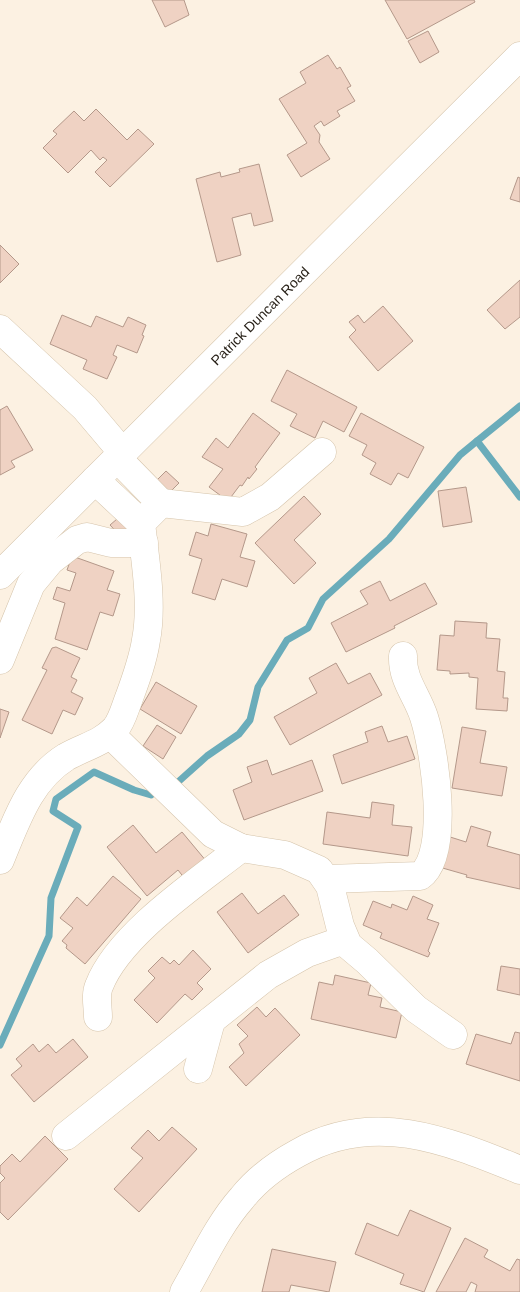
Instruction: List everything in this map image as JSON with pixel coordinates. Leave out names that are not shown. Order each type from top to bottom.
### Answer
[{"type":"street","name":"Patrick Duncan Road","points":[[0,575],[520,56]]},
{"type":"street","points":[[0,329],[85,408],[120,456],[161,503],[243,512],[270,496],[322,452]]},
{"type":"street","points":[[0,860],[14,824],[34,787],[48,770],[68,756],[102,741],[118,727],[134,686],[147,638],[147,568],[142,533],[96,480]]},
{"type":"street","points":[[0,660],[31,584],[50,561],[77,540],[87,537],[111,543],[142,533],[161,503]]},
{"type":"street","points":[[328,879],[420,876],[431,864],[438,825],[432,749],[424,715],[404,674],[403,656]]},
{"type":"street","points":[[110,734],[214,834],[241,848],[286,855],[319,870],[328,879],[344,940],[416,1009],[453,1035]]},
{"type":"street","points":[[98,1017],[98,987],[115,960],[138,931],[241,848]]},
{"type":"street","points":[[66,1136],[282,965],[344,940]]},
{"type":"street","points":[[198,1069],[211,1021]]},
{"type":"street","points":[[184,1292],[229,1214],[241,1198],[277,1164],[312,1144],[343,1135],[383,1130],[413,1134],[463,1147],[520,1170]]},
{"type":"building","points":[[152,0],[184,0],[189,15],[165,27]]},
{"type":"building","points":[[385,0],[474,0],[475,2],[407,39]]},
{"type":"building","points":[[428,31],[439,52],[420,63],[408,41]]},
{"type":"building","points":[[328,55],[337,69],[340,67],[351,86],[347,88],[355,101],[337,111],[340,116],[324,126],[321,121],[314,126],[320,135],[319,142],[330,159],[301,177],[287,155],[307,143],[279,99],[306,83],[300,72]]},
{"type":"building","points":[[96,109],[127,140],[138,129],[154,144],[110,187],[95,172],[107,160],[103,157],[100,160],[91,150],[68,173],[43,148],[57,134],[53,131],[74,111],[84,121]]},
{"type":"building","points":[[259,164],[273,221],[254,226],[251,213],[232,218],[241,255],[217,262],[196,179],[220,172],[221,177],[240,172],[239,169]]},
{"type":"building","points":[[518,177],[520,178],[520,202],[510,199]]},
{"type":"building","points":[[0,245],[19,264],[0,283]]},
{"type":"building","points":[[520,280],[520,317],[505,329],[487,310]]},
{"type":"building","points":[[383,306],[413,341],[378,371],[349,337],[356,330],[349,322],[358,315],[364,323]]},
{"type":"building","points":[[62,315],[91,327],[96,316],[123,327],[128,317],[146,325],[142,335],[144,336],[137,353],[117,345],[113,355],[117,357],[107,379],[83,369],[87,360],[50,344]]},
{"type":"building","points":[[287,370],[357,407],[344,432],[323,421],[315,438],[290,426],[297,414],[271,401]]},
{"type":"building","points":[[7,406],[33,450],[11,461],[15,467],[0,475],[0,410]]},
{"type":"building","points":[[253,413],[280,433],[255,467],[257,469],[242,486],[240,485],[228,501],[209,487],[223,469],[202,457],[216,438],[228,448]]},
{"type":"building","points":[[361,413],[424,447],[408,478],[398,473],[391,485],[370,474],[376,463],[362,455],[367,445],[349,436]]},
{"type":"building","points":[[166,471],[179,483],[167,495],[154,483]]},
{"type":"building","points":[[466,487],[472,522],[443,527],[438,491]]},
{"type":"building","points":[[304,496],[321,514],[294,540],[316,563],[294,584],[255,543]]},
{"type":"building","points":[[124,513],[136,527],[123,539],[110,525]]},
{"type":"building","points":[[211,524],[247,534],[240,557],[255,561],[247,587],[222,579],[215,600],[192,593],[202,559],[189,555],[196,532],[208,536]]},
{"type":"building","points":[[72,556],[114,571],[107,590],[120,594],[113,616],[100,612],[87,650],[55,639],[65,603],[53,599],[57,587],[70,591],[76,573],[67,570]]},
{"type":"building","points":[[380,581],[390,601],[425,583],[437,604],[394,626],[395,628],[346,652],[331,623],[368,604],[360,591]]},
{"type":"building","points":[[455,621],[487,623],[486,638],[500,639],[497,671],[505,672],[503,698],[508,698],[507,711],[476,709],[478,678],[469,677],[469,673],[450,674],[450,671],[437,670],[440,635],[454,636]]},
{"type":"building","points":[[56,647],[80,658],[71,677],[77,680],[71,692],[83,698],[75,715],[63,710],[52,734],[22,720],[47,670],[42,668],[52,648]]},
{"type":"building","points":[[336,663],[348,684],[370,673],[382,695],[290,745],[274,717],[317,693],[309,678]]},
{"type":"building","points":[[156,682],[197,706],[181,734],[140,709]]},
{"type":"building","points":[[0,709],[9,712],[0,738]]},
{"type":"building","points":[[157,725],[176,737],[163,759],[143,746]]},
{"type":"building","points":[[382,726],[388,742],[407,736],[415,759],[342,784],[333,755],[368,742],[365,732]]},
{"type":"building","points":[[462,727],[486,731],[480,763],[507,767],[502,796],[452,788]]},
{"type":"building","points":[[267,760],[272,775],[312,760],[323,791],[244,820],[233,790],[252,782],[247,767]]},
{"type":"building","points":[[372,802],[394,805],[392,825],[412,827],[408,856],[323,844],[327,812],[370,818]]},
{"type":"building","points":[[133,825],[156,853],[182,832],[207,862],[185,879],[178,870],[147,896],[107,847]]},
{"type":"building","points":[[471,826],[491,832],[487,846],[520,855],[520,889],[466,877],[467,875],[439,867],[447,836],[466,842]]},
{"type":"building","points":[[113,876],[141,899],[85,964],[66,948],[67,945],[62,941],[73,928],[60,918],[77,897],[87,906]]},
{"type":"building","points":[[242,893],[258,914],[284,895],[299,915],[248,953],[217,912]]},
{"type":"building","points":[[413,896],[433,905],[427,919],[439,923],[428,951],[430,953],[428,957],[380,938],[382,933],[363,925],[373,901],[391,908],[392,904],[407,910]]},
{"type":"building","points":[[193,950],[211,969],[197,983],[203,989],[192,1000],[185,994],[157,1023],[134,1000],[155,978],[148,971],[162,957],[170,964],[174,960],[179,965]]},
{"type":"building","points":[[501,966],[520,969],[520,995],[497,990]]},
{"type":"building","points":[[335,975],[371,983],[368,995],[382,998],[380,1007],[402,1012],[396,1038],[311,1019],[319,982],[333,985]]},
{"type":"building","points":[[257,1007],[266,1017],[275,1008],[300,1035],[246,1086],[229,1067],[244,1053],[239,1044],[248,1036],[237,1025]]},
{"type":"building","points":[[515,1032],[520,1033],[520,1081],[466,1064],[476,1034],[511,1044]]},
{"type":"building","points":[[73,1039],[88,1057],[34,1102],[11,1075],[22,1066],[16,1059],[33,1044],[39,1052],[48,1044],[56,1053]]},
{"type":"building","points":[[172,1127],[197,1149],[139,1212],[114,1189],[143,1158],[131,1148],[148,1130],[159,1141]]},
{"type":"building","points":[[45,1136],[68,1159],[8,1220],[0,1212],[0,1183],[5,1178],[0,1173],[0,1166],[12,1154],[20,1162]]},
{"type":"building","points":[[410,1210],[451,1228],[424,1292],[400,1284],[404,1274],[355,1254],[367,1223],[398,1236]]},
{"type":"building","points":[[465,1238],[488,1250],[484,1257],[510,1271],[517,1259],[520,1260],[520,1292],[475,1292],[477,1285],[471,1282],[466,1292],[436,1292]]},
{"type":"building","points":[[272,1249],[336,1262],[329,1292],[291,1285],[289,1292],[262,1292]]},
{"type":"waterway","points":[[520,406],[477,441],[520,497]]},
{"type":"waterway","points":[[178,782],[207,756],[239,734],[250,720],[258,687],[287,640],[308,628],[323,599],[389,539],[460,455],[477,441]]},
{"type":"waterway","points":[[0,1045],[49,936],[51,898],[78,827],[53,811],[56,799],[94,772],[134,790],[151,795]]}]
